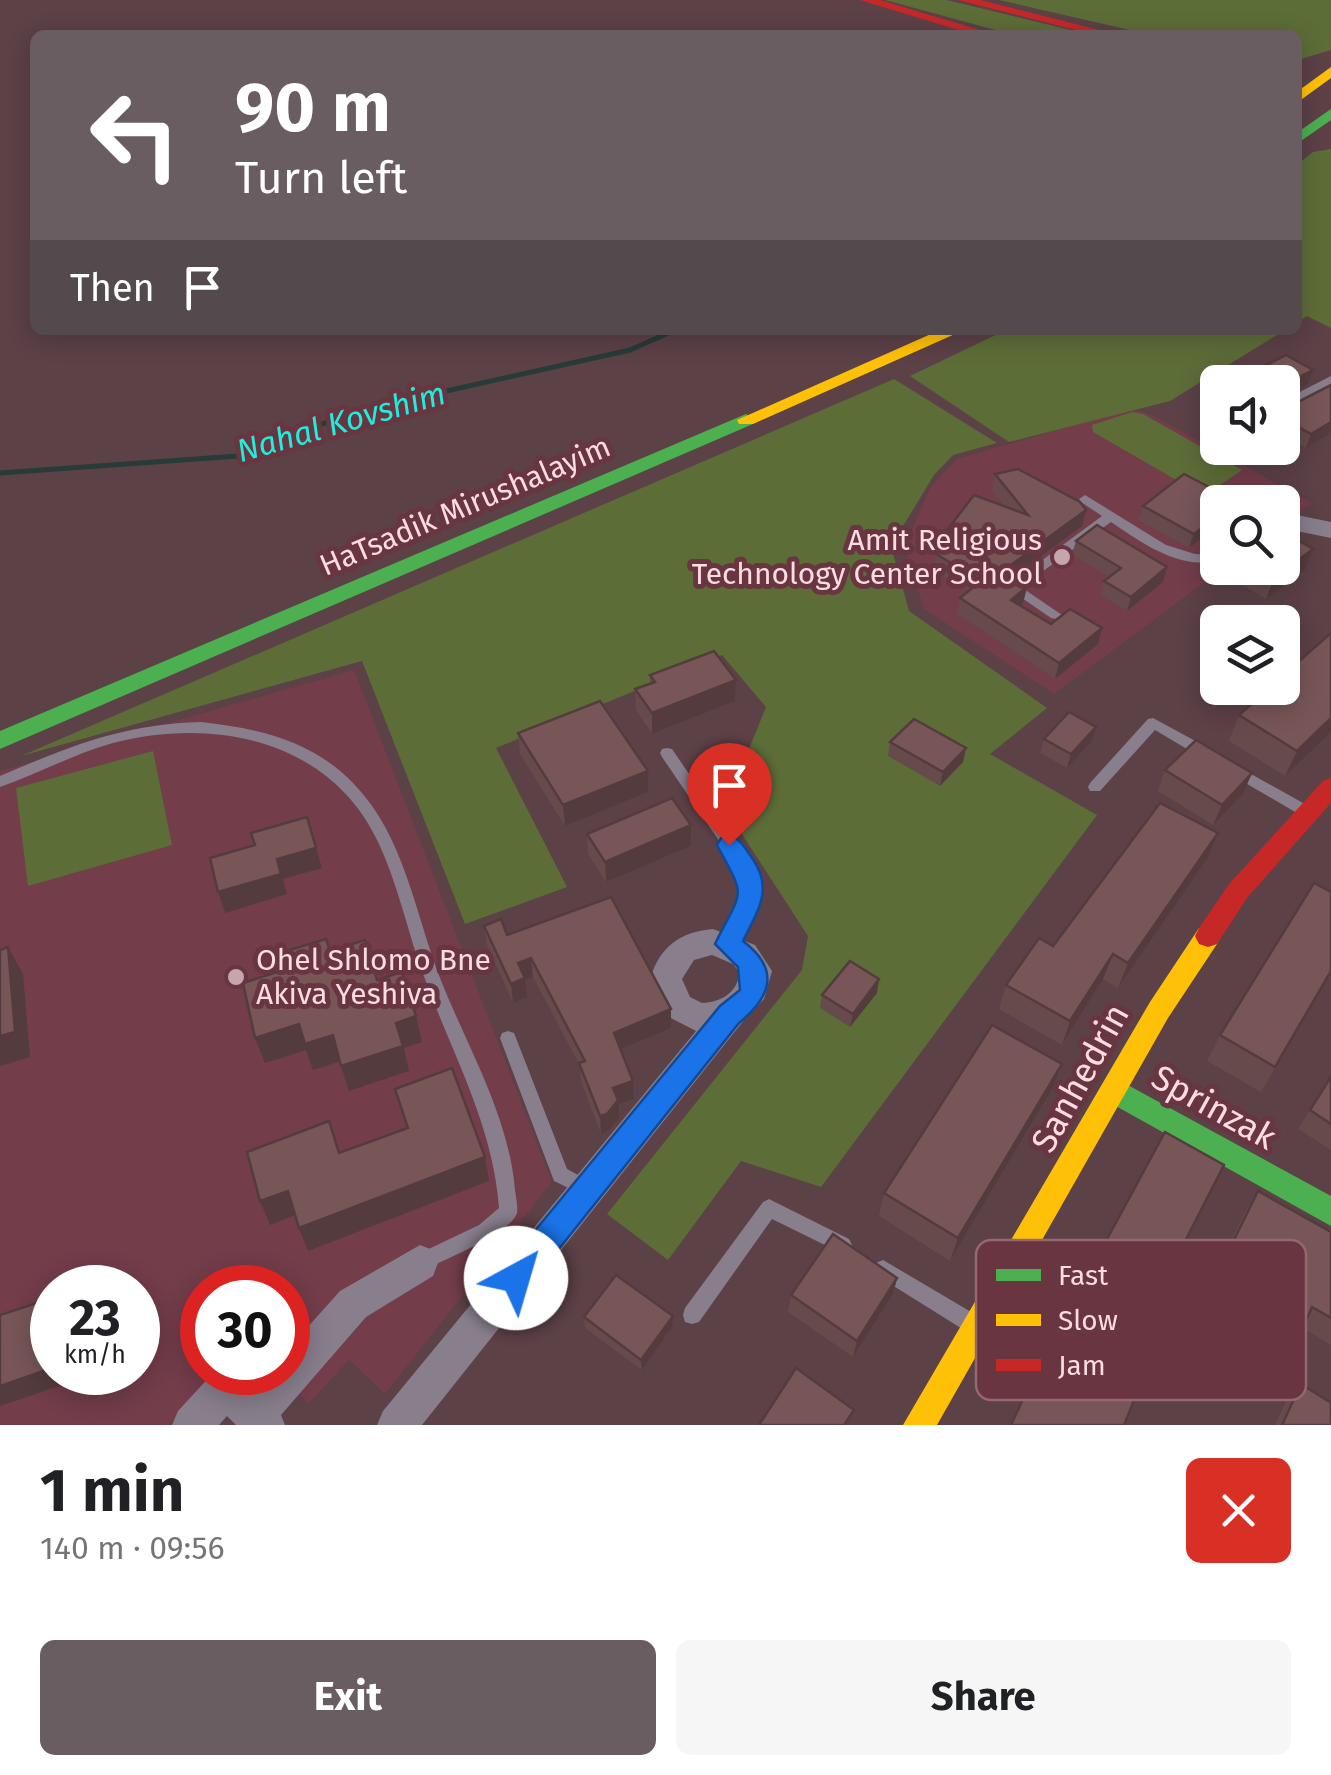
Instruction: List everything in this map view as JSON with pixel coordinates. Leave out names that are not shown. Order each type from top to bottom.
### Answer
[{"type":"main road","points":[[866,0],[971,30]]},
{"type":"main road","points":[[964,0],[1091,30]]},
{"type":"main road","points":[[1302,75],[1316,98],[1302,131]]},
{"type":"main road","points":[[1302,153],[1325,148]]},
{"type":"main road","points":[[791,375],[887,335]]},
{"type":"main road","name":"HaTsadik Mirushalayim","points":[[0,740],[942,335]]},
{"type":"main road","name":"Sanhedrin","points":[[1028,1240],[1159,1010],[1218,922],[1331,787]]},
{"type":"main road","name":"Sprinzak","points":[[1115,1091],[1331,1212]]},
{"type":"main road","name":"Sanhedrin","points":[[920,1425],[976,1329]]},
{"type":"street","points":[[1300,401],[1331,383]]},
{"type":"street","points":[[1300,524],[1331,530]]},
{"type":"street","points":[[397,1425],[730,1014],[751,997],[755,985],[750,961],[728,944],[699,942],[686,948],[676,956],[666,979],[676,1002],[700,1016],[730,1014]]},
{"type":"street","points":[[192,1425],[226,1388],[260,1420],[353,1304],[420,1262]]},
{"type":"lane","points":[[1085,498],[1174,554],[1200,559]]},
{"type":"lane","points":[[1056,615],[1012,587],[1112,515]]},
{"type":"lane","points":[[1095,787],[1153,723],[1307,812]]},
{"type":"lane","points":[[0,782],[64,754],[134,733],[187,728],[263,736],[305,751],[343,779],[370,814],[389,848],[432,980],[481,1093],[506,1165],[508,1212],[485,1231],[420,1262]]},
{"type":"lane","points":[[667,753],[750,875],[752,896],[728,944]]},
{"type":"lane","points":[[508,1038],[560,1174],[588,1190]]},
{"type":"lane","points":[[692,1314],[769,1208],[848,1248],[976,1326]]},
{"type":"shaded area","name":"Amit Religious Technology Center School","points":[[1130,409],[1148,413],[1200,442],[1200,465],[1243,465],[1279,485],[1200,485],[1201,585],[1054,694],[924,609],[904,547],[930,488],[957,459]]},
{"type":"shaded area","name":"Amit Religious Technology Center School","points":[[1300,496],[1312,503],[1300,512]]},
{"type":"shaded area","name":"Ohel Shlomo Bne Akiva Yeshiva","points":[[354,670],[552,1182],[385,1394],[349,1360],[309,1403],[300,1395],[310,1395],[310,1265],[180,1265],[180,1395],[198,1395],[168,1425],[0,1425],[0,771]]},
{"type":"green space","points":[[885,0],[947,0],[1070,30],[996,30]]},
{"type":"green space","points":[[999,0],[1331,0],[1331,50],[1302,59],[1302,30],[1130,30]]},
{"type":"green space","points":[[1331,149],[1331,328],[1307,316],[1302,319],[1302,161],[1313,152]]},
{"type":"green space","points":[[996,335],[1277,335],[1228,365],[1200,365],[1200,382],[1170,401],[1009,442],[910,376]]},
{"type":"green space","points":[[894,379],[997,443],[953,455],[934,475],[891,546],[909,611],[1047,708],[990,754],[1097,815],[821,1187],[741,1161],[668,1260],[607,1214],[802,970],[808,936],[725,808],[766,707],[722,655],[496,748],[567,887],[465,924],[362,661],[21,756]]},
{"type":"green space","points":[[1132,412],[1143,414],[1200,446],[1200,465],[1233,465],[1242,470],[1220,485],[1200,485],[1200,494],[1093,432],[1092,425]]},
{"type":"green space","points":[[153,751],[172,845],[28,886],[16,788]]},
{"type":"building","points":[[1286,355],[1313,370],[1300,376],[1300,365],[1267,365]]},
{"type":"building","points":[[1331,385],[1331,422],[1311,434],[1300,428],[1300,401]]},
{"type":"building","points":[[1018,469],[1080,502],[1086,510],[1007,568],[1007,574],[1027,587],[1011,600],[1051,624],[1070,609],[1102,628],[1059,663],[960,598],[981,581],[936,554],[963,535],[948,529],[974,495],[1028,515],[995,474]]},
{"type":"building","points":[[1184,474],[1205,485],[1200,485],[1200,530],[1194,534],[1143,506]]},
{"type":"building","points":[[1097,525],[1167,567],[1131,597],[1104,581],[1121,568],[1076,541]]},
{"type":"building","points":[[1300,541],[1313,549],[1300,559]]},
{"type":"building","points":[[1331,633],[1331,718],[1297,751],[1239,715],[1250,705],[1300,705],[1300,660]]},
{"type":"building","points":[[714,651],[736,680],[652,713],[635,689],[655,682],[650,675]]},
{"type":"building","points":[[600,701],[648,771],[563,805],[518,733]]},
{"type":"building","points":[[1069,712],[1096,727],[1071,754],[1044,739]]},
{"type":"building","points":[[914,719],[966,748],[943,772],[890,742]]},
{"type":"building","points":[[1196,740],[1252,773],[1222,805],[1165,770]]},
{"type":"building","points":[[672,798],[691,825],[605,862],[587,834]]},
{"type":"building","points":[[1160,803],[1218,833],[1128,963],[1113,954],[1070,1021],[1006,985],[1039,938],[1053,946]]},
{"type":"building","points":[[307,817],[316,848],[277,859],[281,874],[218,892],[210,858],[255,845],[251,833]]},
{"type":"building","points":[[1314,883],[1331,892],[1331,971],[1275,1067],[1220,1035]]},
{"type":"building","points":[[611,897],[671,1009],[614,1033],[633,1081],[613,1088],[618,1100],[607,1114],[600,1116],[579,1063],[585,1061],[531,958],[518,963],[525,978],[511,984],[484,926],[501,919],[507,935]]},
{"type":"building","points":[[326,939],[330,951],[365,940],[377,980],[402,972],[416,1016],[396,1023],[403,1046],[341,1066],[333,1035],[305,1044],[299,1024],[255,1038],[243,983],[287,969],[283,952]]},
{"type":"building","points":[[8,947],[15,1032],[0,1036],[0,950]]},
{"type":"building","points":[[850,961],[879,979],[853,1014],[822,995]]},
{"type":"building","points":[[992,1025],[1062,1064],[958,1238],[884,1193]]},
{"type":"building","points":[[452,1068],[485,1157],[299,1228],[288,1191],[260,1201],[247,1152],[329,1121],[339,1153],[408,1128],[395,1089]]},
{"type":"building","points":[[1331,1077],[1331,1124],[1310,1110]]},
{"type":"building","points":[[1165,1132],[1224,1165],[1186,1240],[1106,1240]]},
{"type":"building","points":[[1258,1191],[1331,1232],[1331,1318],[1312,1307],[1306,1320],[1306,1240],[1234,1240]]},
{"type":"building","points":[[833,1234],[897,1278],[857,1341],[791,1295]]},
{"type":"building","points":[[616,1275],[673,1316],[641,1360],[584,1317]]},
{"type":"building","points":[[30,1305],[30,1376],[0,1386],[0,1315]]},
{"type":"building","points":[[796,1368],[854,1410],[844,1425],[759,1425]]},
{"type":"building","points":[[1306,1387],[1331,1403],[1331,1425],[1282,1425],[1294,1400],[1306,1400]]},
{"type":"building","points":[[1023,1400],[1134,1400],[1124,1425],[1011,1425]]},
{"type":"waterway","name":"Nahal Kovshim","points":[[0,473],[238,456],[357,411],[630,350],[664,335]]},
{"type":"traffic: fast","points":[[1302,136],[1331,113]]},
{"type":"traffic: fast","points":[[0,740],[746,420]]},
{"type":"traffic: fast","points":[[1115,1091],[1331,1212]]},
{"type":"traffic: slow","points":[[1302,95],[1331,71]]},
{"type":"traffic: slow","points":[[746,420],[943,335]]},
{"type":"traffic: slow","points":[[1026,1240],[1159,1010],[1208,936]]},
{"type":"traffic: slow","points":[[919,1425],[976,1326]]},
{"type":"traffic: jam","points":[[866,0],[971,30]]},
{"type":"traffic: jam","points":[[964,0],[1091,30]]},
{"type":"traffic: jam","points":[[1208,936],[1238,891],[1331,787]]},
{"type":"place","name":"Amit Religious Technology Center School","points":[[1062,557]]},
{"type":"place","name":"Ohel Shlomo Bne Akiva Yeshiva","points":[[236,977]]},
{"type":"route","points":[[516,1278],[730,1014],[751,997],[755,985],[750,961],[728,944],[752,896],[750,875],[729,845]]}]
